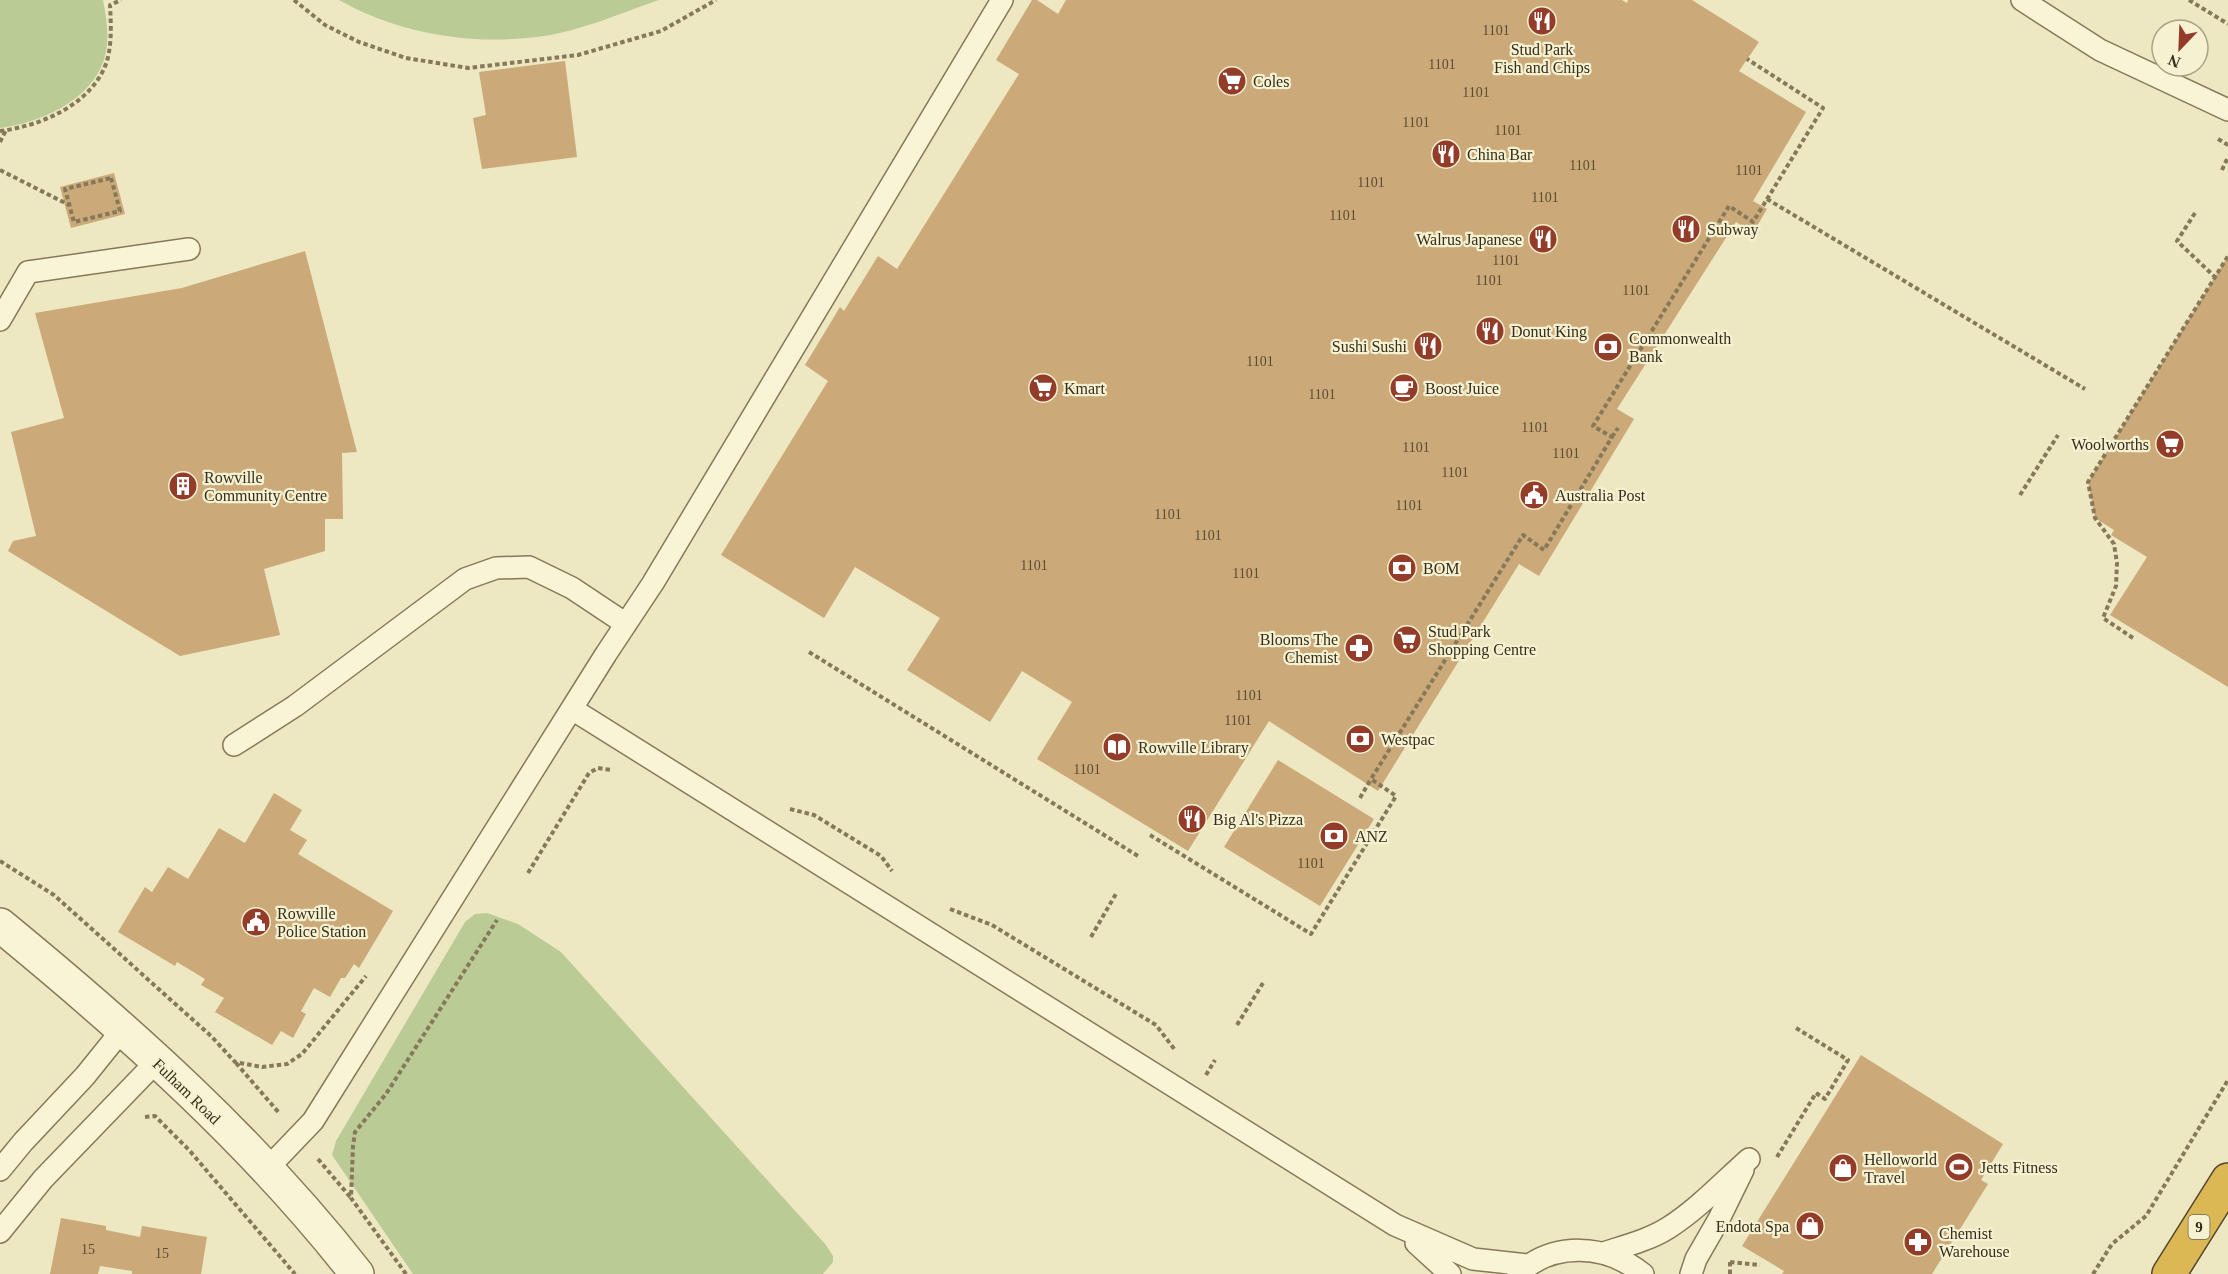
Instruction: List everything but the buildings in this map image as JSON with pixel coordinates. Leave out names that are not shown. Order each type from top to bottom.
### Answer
[{"type":"highway","name":"9","points":[[2169,1274],[2228,1180]]},
{"type":"street","name":"Fulham Road","points":[[0,925],[157,1061],[268,1168],[321,1227],[357,1274]]},
{"type":"lane","points":[[2022,0],[2100,50],[2228,110]]},
{"type":"lane","points":[[268,1168],[313,1121],[626,624],[998,2]]},
{"type":"lane","points":[[0,320],[28,272],[189,249]]},
{"type":"lane","points":[[234,745],[295,706],[465,579],[496,568],[529,567],[572,588],[626,624]]},
{"type":"lane","points":[[572,709],[1395,1225],[1434,1257],[1450,1274]]},
{"type":"lane","points":[[0,1170],[85,1076],[122,1030]]},
{"type":"lane","points":[[0,1232],[43,1179],[157,1061]]},
{"type":"lane","points":[[1603,1252],[1636,1243],[1667,1228],[1697,1206],[1749,1158],[1690,1274]]},
{"type":"lane","points":[[1395,1225],[1473,1259],[1522,1269],[1552,1253],[1580,1249],[1603,1252],[1631,1264],[1643,1274]]},
{"type":"path","points":[[0,131],[22,128],[51,117],[79,99],[96,83],[107,61],[112,27],[109,3],[122,0]]},
{"type":"path","points":[[294,0],[325,25],[359,42],[406,58],[468,68],[578,55],[662,31],[716,0]]},
{"type":"path","points":[[2189,0],[2228,24]]},
{"type":"path","points":[[1612,437],[1593,426],[1729,207],[1754,222],[1823,108],[1748,59]]},
{"type":"path","points":[[0,142],[6,130]]},
{"type":"path","points":[[2222,170],[2228,157]]},
{"type":"path","points":[[0,170],[69,205],[74,222],[120,211],[111,178],[65,189],[69,205]]},
{"type":"path","points":[[1767,199],[2085,389]]},
{"type":"path","points":[[2195,213],[2177,241],[2215,277]]},
{"type":"path","points":[[2133,638],[2103,618],[2114,592],[2117,563],[2114,544],[2095,518],[2088,482],[2228,256]]},
{"type":"path","points":[[1360,798],[1523,535],[1545,550],[1618,428]]},
{"type":"path","points":[[2020,495],[2058,435]]},
{"type":"path","points":[[809,652],[1138,856]]},
{"type":"path","points":[[528,873],[589,773],[598,768],[609,769],[620,775]]},
{"type":"path","points":[[1150,835],[1311,933],[1396,796],[1371,779]]},
{"type":"path","points":[[787,808],[814,815],[881,856],[892,871]]},
{"type":"path","points":[[0,861],[54,896],[211,1036],[235,1062],[262,1067],[287,1064],[302,1054],[373,968]]},
{"type":"path","points":[[1091,937],[1118,892]]},
{"type":"path","points":[[942,904],[992,925],[1147,1019],[1156,1025],[1173,1049],[1182,1055]]},
{"type":"path","points":[[406,1274],[351,1198],[353,1146],[356,1132],[386,1094],[497,920]]},
{"type":"path","points":[[1237,1025],[1263,983]]},
{"type":"path","points":[[1796,1028],[1848,1060]]},
{"type":"path","points":[[1199,1066],[1208,1072]]},
{"type":"path","points":[[2092,1274],[2112,1244],[2146,1216],[2228,1080]]},
{"type":"path","points":[[156,1116],[189,1150],[295,1274]]},
{"type":"path","points":[[1730,1262],[1760,1265]]},
{"type":"green space","points":[[0,0],[103,0],[107,38],[104,60],[97,74],[75,98],[62,108],[47,115],[0,128]]},
{"type":"green space","points":[[339,0],[659,0],[558,34],[491,40],[439,35],[413,29],[387,22]]},
{"type":"green space","points":[[487,913],[518,924],[561,952],[826,1245],[833,1256],[833,1262],[823,1274],[413,1274],[332,1155],[336,1141],[465,922],[475,914]]},
{"type":"place","name":"Stud Park Fish and Chips","points":[[1542,21]]},
{"type":"place","name":"Coles","points":[[1232,81]]},
{"type":"place","name":"China Bar","points":[[1446,154]]},
{"type":"place","name":"Subway","points":[[1686,229]]},
{"type":"place","name":"Walrus Japanese","points":[[1543,239]]},
{"type":"place","name":"Donut King","points":[[1490,331]]},
{"type":"place","name":"Sushi Sushi","points":[[1428,346]]},
{"type":"place","name":"Commonwealth Bank","points":[[1608,347]]},
{"type":"place","name":"Kmart","points":[[1043,388]]},
{"type":"place","name":"Boost Juice","points":[[1404,388]]},
{"type":"place","name":"Woolworths","points":[[2170,444]]},
{"type":"place","name":"Rowville Community Centre","points":[[183,486]]},
{"type":"place","name":"Australia Post","points":[[1534,495]]},
{"type":"place","name":"BOM","points":[[1402,568]]},
{"type":"place","name":"Stud Park Shopping Centre","points":[[1407,640]]},
{"type":"place","name":"Blooms The Chemist","points":[[1359,648]]},
{"type":"place","name":"Westpac","points":[[1360,739]]},
{"type":"place","name":"Rowville Library","points":[[1117,747]]},
{"type":"place","name":"Big Al's Pizza","points":[[1192,819]]},
{"type":"place","name":"ANZ","points":[[1334,836]]},
{"type":"place","name":"Rowville Police Station","points":[[256,922]]},
{"type":"place","name":"Jetts Fitness","points":[[1959,1167]]},
{"type":"place","name":"Helloworld Travel","points":[[1843,1168]]},
{"type":"place","name":"Endota Spa","points":[[1810,1226]]},
{"type":"place","name":"Chemist Warehouse","points":[[1918,1242]]}]
